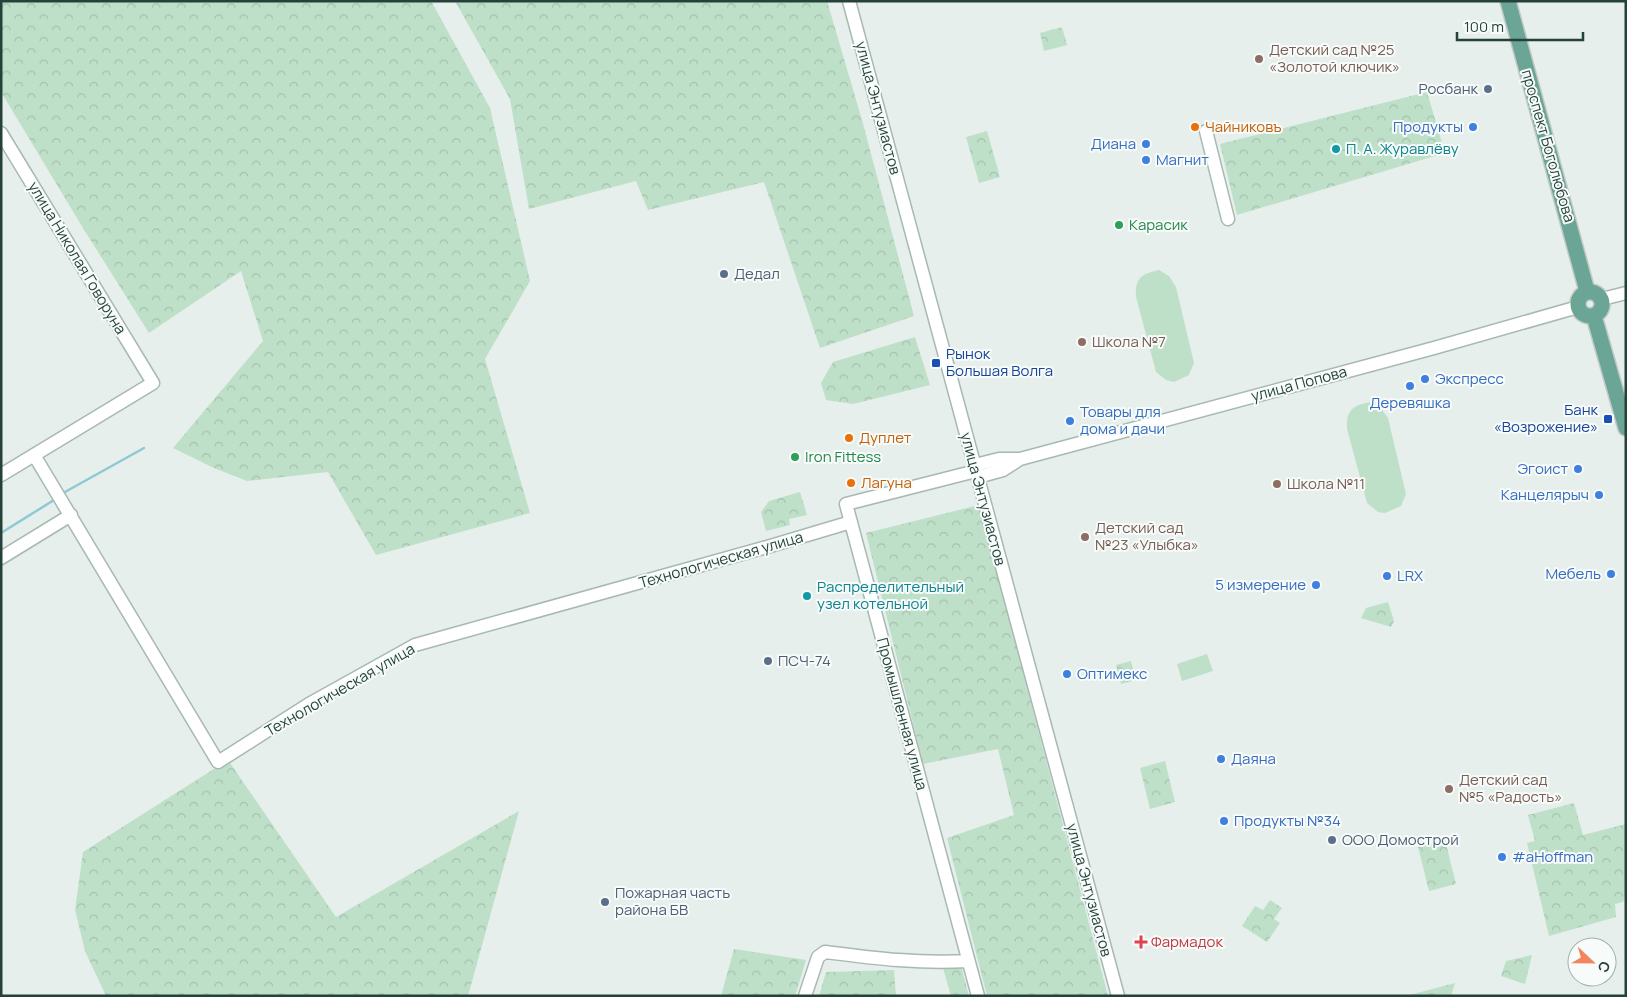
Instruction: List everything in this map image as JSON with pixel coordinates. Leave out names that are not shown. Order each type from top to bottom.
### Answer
[{"type":"main road","name":"проспект Боголюбова","points":[[1508,1],[1587,291]]},
{"type":"main road","points":[[1587,291],[1596,292],[1602,299],[1602,309],[1594,316],[1584,315],[1578,306],[1579,297],[1587,291]]},
{"type":"main road","points":[[1594,316],[1626,428]]},
{"type":"street","name":"улица Энтузиастов","points":[[849,1],[1118,996]]},
{"type":"street","points":[[1206,131],[1228,219]]},
{"type":"street","name":"улица Николая Говоруна","points":[[1,132],[153,383],[34,455]]},
{"type":"street","points":[[1602,299],[1626,293]]},
{"type":"street","name":"улица Попова","points":[[976,471],[999,459],[1020,459],[1434,348],[1578,306]]},
{"type":"street","points":[[1,474],[34,455],[71,515],[1,558]]},
{"type":"street","name":"Промышленная улица","points":[[976,471],[846,504],[978,996]]},
{"type":"street","name":"Технологическая улица","points":[[71,515],[218,762],[309,704],[415,645],[767,548],[851,522]]},
{"type":"street","points":[[805,996],[818,957],[825,952],[894,961],[937,963],[968,960]]},
{"type":"green space","points":[[1,1],[431,1],[490,108],[530,281],[485,359],[530,513],[376,555],[328,472],[247,481],[214,468],[173,448],[263,341],[241,271],[149,333],[1,92]]},
{"type":"green space","points":[[455,1],[827,1],[862,120],[914,316],[820,348],[764,182],[648,210],[636,181],[529,209],[510,99]]},
{"type":"green space","points":[[1062,27],[1067,45],[1044,51],[1040,33]]},
{"type":"green space","points":[[1427,92],[1445,153],[1237,215],[1220,144]]},
{"type":"green space","points":[[987,131],[1000,177],[979,183],[966,137]]},
{"type":"green space","points":[[1159,270],[1169,276],[1176,287],[1194,363],[1189,375],[1174,382],[1166,380],[1156,372],[1136,297],[1140,278],[1148,273]]},
{"type":"green space","points":[[915,337],[930,385],[853,404],[826,400],[821,383],[833,362]]},
{"type":"green space","points":[[1371,402],[1380,407],[1388,418],[1406,494],[1401,506],[1385,513],[1378,512],[1367,503],[1347,429],[1349,413],[1352,409]]},
{"type":"green space","points":[[800,492],[807,515],[789,519],[790,525],[766,531],[761,512],[769,501]]},
{"type":"green space","points":[[979,505],[1108,996],[987,996],[947,838],[1014,815],[998,749],[923,764],[866,533]]},
{"type":"green space","points":[[1388,602],[1394,621],[1391,627],[1361,618],[1366,608]]},
{"type":"green space","points":[[1207,654],[1213,671],[1182,681],[1177,664]]},
{"type":"green space","points":[[1131,661],[1136,680],[1121,684],[1116,665]]},
{"type":"green space","points":[[228,760],[336,917],[519,811],[468,996],[106,996],[85,951],[75,910],[83,852]]},
{"type":"green space","points":[[1165,761],[1175,802],[1150,809],[1140,768]]},
{"type":"green space","points":[[1574,803],[1583,835],[1626,824],[1626,893],[1623,902],[1615,904],[1616,917],[1549,936],[1527,843],[1535,841],[1528,815]]},
{"type":"green space","points":[[1445,840],[1456,884],[1429,891],[1418,847]]},
{"type":"green space","points":[[1270,900],[1282,908],[1274,919],[1280,923],[1267,942],[1242,926],[1255,906],[1263,910]]},
{"type":"green space","points":[[734,949],[806,960],[795,996],[721,996]]},
{"type":"green space","points":[[1532,955],[1525,984],[1501,976],[1506,961]]},
{"type":"green space","points":[[961,966],[969,996],[951,996],[943,968]]},
{"type":"green space","points":[[894,970],[896,996],[819,996],[826,972]]},
{"type":"green space","points":[[1455,983],[1451,996],[1406,996]]},
{"type":"waterway","points":[[65,492],[144,448]]},
{"type":"waterway","points":[[1,533],[54,500]]},
{"type":"place","name":"Детский сад №25 «Золотой ключик»","points":[[1259,59]]},
{"type":"place","name":"Росбанк","points":[[1488,89]]},
{"type":"place","name":"Чайниковъ","points":[[1195,127]]},
{"type":"place","name":"Продукты","points":[[1473,127]]},
{"type":"place","name":"Диана","points":[[1146,144]]},
{"type":"place","name":"П. А. Журавлёву","points":[[1336,149]]},
{"type":"place","name":"Магнит","points":[[1146,160]]},
{"type":"place","name":"Карасик","points":[[1119,225]]},
{"type":"place","name":"Дедал","points":[[724,274]]},
{"type":"place","name":"Школа №7","points":[[1082,342]]},
{"type":"place","name":"Рынок Большая Волга","points":[[936,363]]},
{"type":"place","name":"Экспресс","points":[[1425,379]]},
{"type":"place","name":"Деревяшка","points":[[1410,386]]},
{"type":"place","name":"Банк «Возрожение»","points":[[1608,419]]},
{"type":"place","name":"Товары для дома и дачи","points":[[1070,421]]},
{"type":"place","name":"Дуплет","points":[[849,438]]},
{"type":"place","name":"Iron Fittess","points":[[795,457]]},
{"type":"place","name":"Эгоист","points":[[1578,469]]},
{"type":"place","name":"Лагуна","points":[[851,483]]},
{"type":"place","name":"Школа №11","points":[[1277,484]]},
{"type":"place","name":"Канцелярыч","points":[[1599,495]]},
{"type":"place","name":"Детский сад №23 «Улыбка»","points":[[1085,537]]},
{"type":"place","name":"Мебель","points":[[1611,574]]},
{"type":"place","name":"LRX","points":[[1387,576]]},
{"type":"place","name":"5 измерение","points":[[1316,585]]},
{"type":"place","name":"Распределительный узел котельной","points":[[807,596]]},
{"type":"place","name":"ПСЧ-74","points":[[768,661]]},
{"type":"place","name":"Оптимекс","points":[[1067,674]]},
{"type":"place","name":"Даяна","points":[[1221,759]]},
{"type":"place","name":"Детский сад №5 «Радость»","points":[[1449,789]]},
{"type":"place","name":"Продукты №34","points":[[1224,821]]},
{"type":"place","name":"ООО Домострой","points":[[1332,840]]},
{"type":"place","name":"#aHoffman","points":[[1502,857]]},
{"type":"place","name":"Пожарная часть района БВ","points":[[605,902]]},
{"type":"place","name":"Фармадок","points":[[1141,942]]}]
